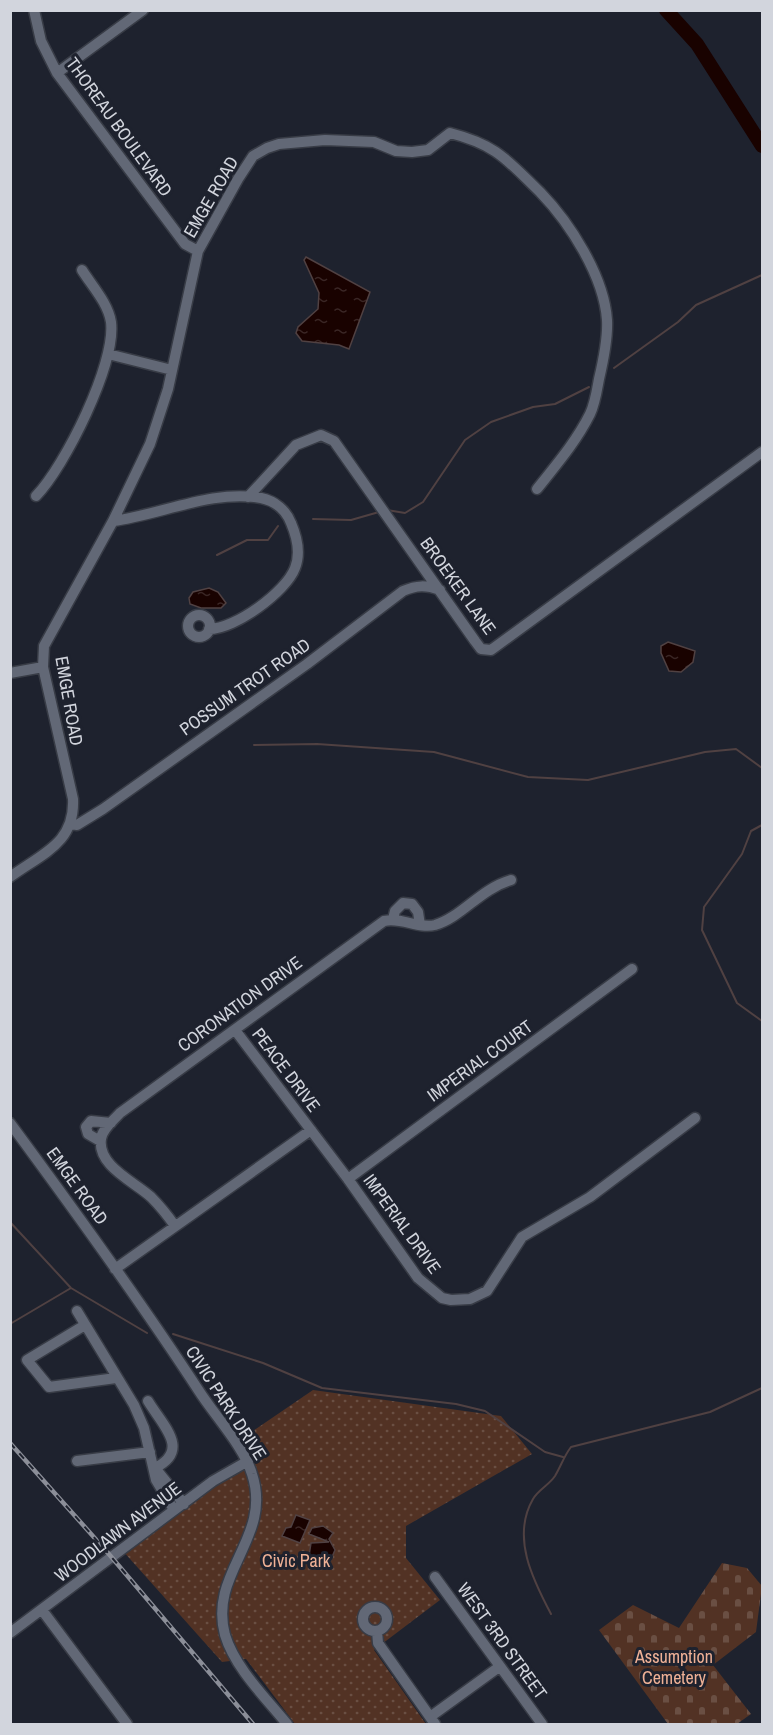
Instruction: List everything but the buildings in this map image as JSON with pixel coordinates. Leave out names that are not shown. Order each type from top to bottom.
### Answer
[{"type":"street","name":"THOREAU BOULEVARD","points":[[34,10],[41,41],[57,73],[185,244],[198,251]]},
{"type":"street","points":[[57,73],[143,10]]},
{"type":"street","name":"EMGE ROAD","points":[[71,824],[73,799],[43,667],[44,646],[113,521],[150,444],[172,370],[198,251],[238,179],[254,156],[279,144],[356,140],[374,142],[396,151],[412,152],[428,150],[450,133],[482,141],[504,156],[550,203],[584,251],[597,283],[607,320],[602,369],[591,412],[573,442],[537,489]]},
{"type":"street","points":[[36,496],[57,471],[99,382],[108,354],[111,322],[107,308],[82,270]]},
{"type":"street","points":[[108,354],[172,370]]},
{"type":"street","name":"BROEKER LANE","points":[[248,497],[296,445],[321,435],[334,441],[475,641],[481,649],[490,650],[762,452]]},
{"type":"street","points":[[113,521],[214,499],[263,498],[282,509],[296,534],[297,559],[291,575],[273,594],[226,627],[209,629]]},
{"type":"street","name":"POSSUM TROT ROAD","points":[[71,824],[76,825],[103,809],[307,664],[403,591],[415,586],[427,586],[440,590]]},
{"type":"street","points":[[10,673],[43,667]]},
{"type":"street","points":[[10,877],[65,837],[71,824]]},
{"type":"street","points":[[393,919],[425,926],[444,921],[484,891],[512,880]]},
{"type":"street","name":"CORONATION DRIVE","points":[[100,1141],[104,1130],[111,1123],[165,1079],[368,931],[384,921],[393,919],[395,911],[403,903],[412,904],[418,912],[420,925]]},
{"type":"street","name":"IMPERIAL COURT","points":[[348,1179],[632,969]]},
{"type":"street","name":"PEACE DRIVE","points":[[234,1030],[311,1130]]},
{"type":"street","name":"IMPERIAL DRIVE","points":[[311,1130],[418,1278],[442,1298],[470,1299],[487,1291],[494,1284],[522,1237],[590,1197],[695,1118]]},
{"type":"street","name":"CORONATION DRIVE","points":[[111,1123],[91,1120],[86,1127],[88,1134],[100,1141],[107,1160],[124,1177],[150,1196],[176,1226]]},
{"type":"street","name":"EMGE ROAD","points":[[10,1123],[115,1269]]},
{"type":"street","points":[[115,1269],[311,1130]]},
{"type":"street","name":"CIVIC PARK DRIVE","points":[[115,1269],[248,1461],[258,1493],[257,1515],[224,1591],[225,1635],[237,1660],[286,1725]]},
{"type":"street","points":[[77,1311],[141,1420],[161,1492],[174,1510]]},
{"type":"street","points":[[85,1325],[27,1360],[50,1387],[116,1378]]},
{"type":"street","points":[[148,1401],[173,1441],[174,1452],[169,1461],[155,1468]]},
{"type":"street","points":[[77,1461],[150,1452]]},
{"type":"street","name":"WOODLAWN AVENUE","points":[[10,1633],[213,1481],[248,1461]]},
{"type":"street","points":[[155,1468],[184,1504]]},
{"type":"street","name":"WEST 3RD STREET","points":[[435,1576],[542,1725]]},
{"type":"street","points":[[42,1610],[127,1725]]},
{"type":"street","points":[[377,1631],[378,1643],[432,1721],[499,1667]]},
{"type":"green space","name":"Civic Park","points":[[313,1390],[501,1416],[532,1454],[406,1526],[406,1558],[440,1600],[374,1650],[426,1724],[295,1724],[246,1659],[222,1662],[122,1550],[252,1459],[241,1439]]},
{"type":"green space","name":"Assumption Cemetery","points":[[722,1563],[747,1568],[762,1586],[756,1632],[713,1665],[751,1714],[737,1724],[668,1724],[599,1630],[633,1605],[679,1628]]},
{"type":"water","points":[[306,257],[370,292],[349,349],[339,345],[302,341],[296,333],[298,327],[318,309],[319,293],[304,260]]},
{"type":"water","points":[[209,588],[218,592],[226,603],[221,608],[201,608],[190,604],[189,598],[193,592]]},
{"type":"water","points":[[668,642],[695,651],[693,662],[681,672],[669,671],[661,653],[661,646]]},
{"type":"water","points":[[296,1515],[310,1520],[300,1543],[282,1536],[286,1528],[291,1527]]},
{"type":"water","points":[[323,1526],[333,1533],[329,1539],[335,1550],[329,1564],[326,1559],[309,1556],[311,1543],[329,1542],[309,1534],[312,1528]]},
{"type":"waterway","points":[[666,10],[697,44],[762,146]]},
{"type":"waterway","points":[[614,368],[678,322],[696,305],[762,275]]},
{"type":"waterway","points":[[387,510],[405,513],[423,502],[465,440],[491,422],[533,407],[555,404],[589,387]]},
{"type":"waterway","points":[[313,519],[351,520],[379,512]]},
{"type":"waterway","points":[[217,555],[247,540],[268,540],[278,526]]},
{"type":"waterway","points":[[254,745],[317,744],[434,752],[528,777],[588,780],[705,752],[736,749],[762,768]]},
{"type":"waterway","points":[[762,825],[751,831],[742,854],[704,907],[702,930],[737,1003],[762,1021]]},
{"type":"waterway","points":[[10,1222],[71,1288],[147,1333]]},
{"type":"waterway","points":[[10,1324],[71,1288]]},
{"type":"waterway","points":[[173,1334],[263,1363],[322,1388],[456,1404],[485,1411],[545,1452],[563,1457]]},
{"type":"waterway","points":[[551,1614],[527,1558],[524,1528],[533,1499],[555,1476],[571,1447],[710,1412],[762,1388]]},
{"type":"railway","points":[[10,1443],[108,1553],[253,1724]]}]
